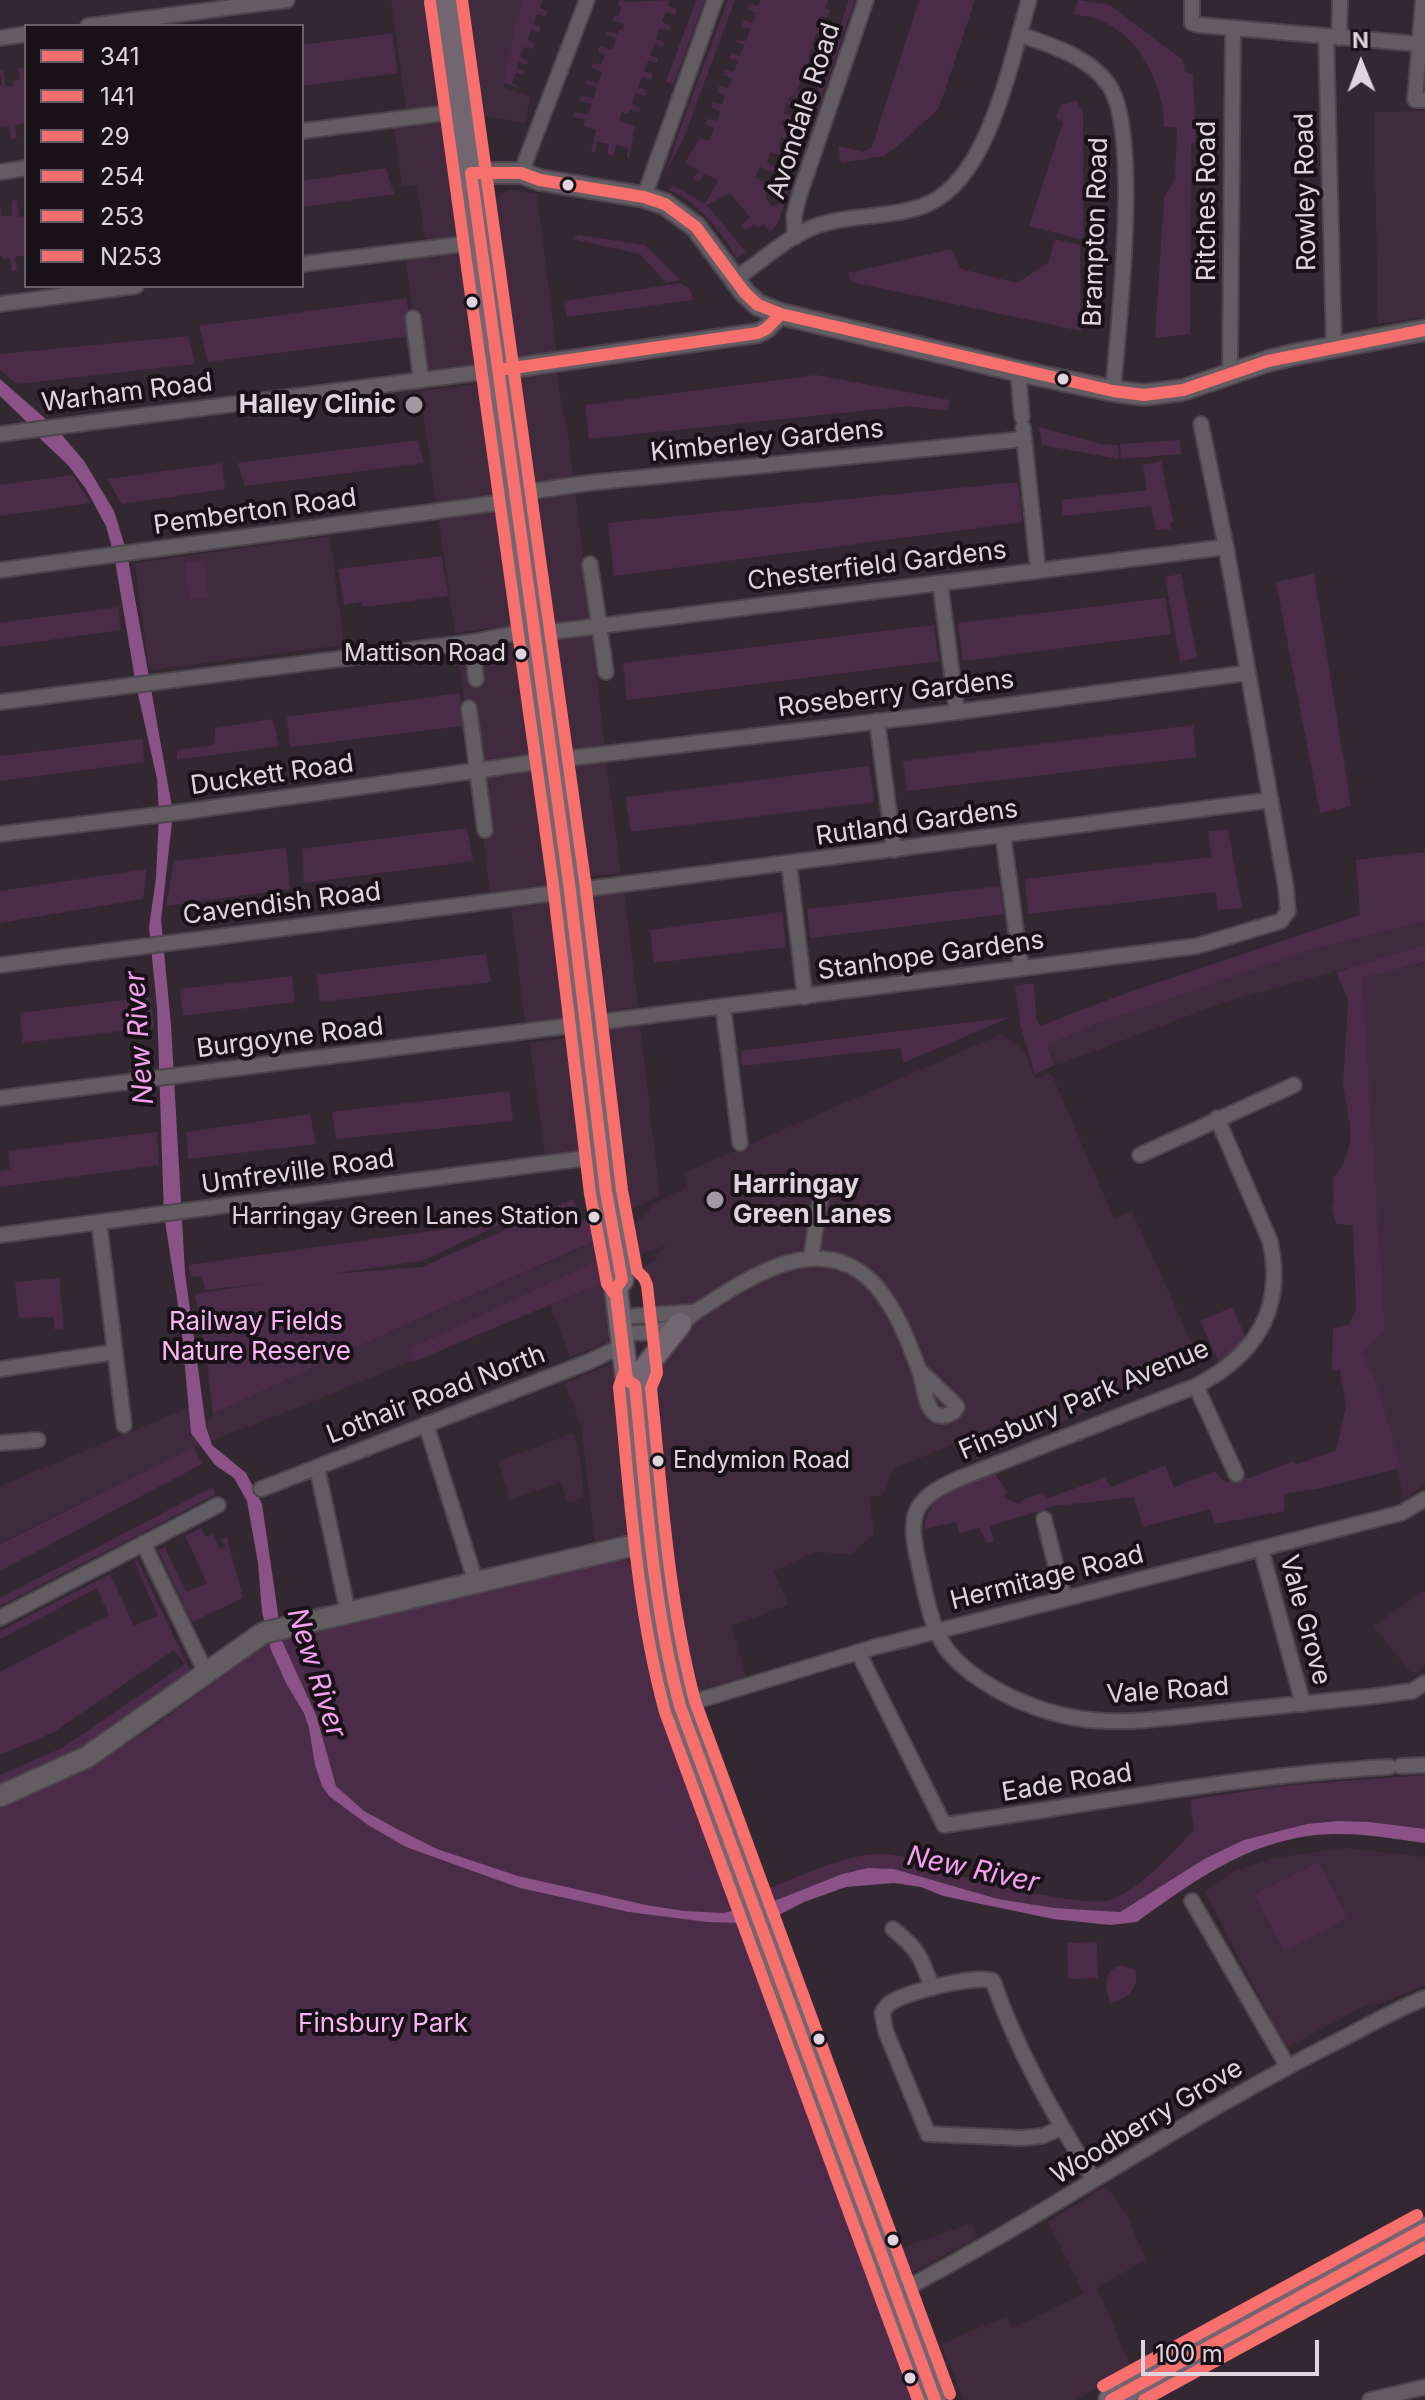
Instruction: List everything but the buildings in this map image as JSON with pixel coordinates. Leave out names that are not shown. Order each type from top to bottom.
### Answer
[{"type":"highway","points":[[1111,2400],[1425,2229]]},
{"type":"highway","points":[[1139,2400],[1425,2246]]},
{"type":"main road","points":[[446,0],[570,892],[602,1156],[622,1280],[616,1288],[630,1325],[651,1546],[670,1668],[680,1706],[935,2400]]},
{"type":"main road","points":[[471,173],[521,173],[540,180],[644,197],[665,204],[696,227],[745,293],[758,305],[781,314],[1113,391],[1170,394],[1268,361],[1425,330]]},
{"type":"main road","points":[[634,1372],[688,1318]]},
{"type":"main road","points":[[0,1796],[87,1757],[206,1673],[275,1630],[626,1547],[651,1546]]},
{"type":"street","points":[[103,24],[287,0]]},
{"type":"street","points":[[521,173],[587,0]]},
{"type":"street","points":[[644,197],[715,0]]},
{"type":"street","name":"Avondale Road","points":[[795,237],[794,216],[799,196],[866,0]]},
{"type":"street","points":[[735,279],[816,226],[930,203],[947,191],[967,169],[986,140],[1029,0]]},
{"type":"street","points":[[1192,0],[1192,23],[1419,44]]},
{"type":"street","points":[[1423,0],[1415,100],[1425,100]]},
{"type":"street","name":"Rowley Road","points":[[1334,346],[1333,37],[1340,1]]},
{"type":"street","name":"Ritches Road","points":[[1232,373],[1233,29]]},
{"type":"street","points":[[0,38],[24,34]]},
{"type":"street","name":"Brampton Road","points":[[1019,34],[1074,56],[1094,69],[1109,85],[1118,104],[1126,161],[1113,391]]},
{"type":"street","points":[[304,131],[461,111]]},
{"type":"street","points":[[0,172],[24,168]]},
{"type":"street","points":[[304,264],[480,242]]},
{"type":"street","points":[[0,304],[121,288]]},
{"type":"street","points":[[499,370],[758,333],[781,314]]},
{"type":"street","points":[[413,318],[421,379]]},
{"type":"street","name":"Warham Road","points":[[0,434],[499,370]]},
{"type":"street","points":[[1018,371],[1038,570]]},
{"type":"street","points":[[1201,424],[1271,800]]},
{"type":"street","name":"Kimberley Gardens","points":[[516,498],[528,492],[588,483],[1023,428]]},
{"type":"street","name":"Pemberton Road","points":[[0,570],[516,498]]},
{"type":"street","name":"Chesterfield Gardens","points":[[535,634],[1226,547]]},
{"type":"street","points":[[590,564],[606,672]]},
{"type":"street","points":[[940,583],[957,712]]},
{"type":"street","points":[[0,702],[472,642],[522,632],[535,634]]},
{"type":"street","points":[[472,642],[476,679]]},
{"type":"street","name":"Roseberry Gardens","points":[[552,761],[1247,673]]},
{"type":"street","points":[[469,708],[485,830]]},
{"type":"street","points":[[877,721],[894,850]]},
{"type":"street","name":"Duckett Road","points":[[0,834],[552,761]]},
{"type":"street","name":"Rutland Gardens","points":[[570,892],[1271,800]]},
{"type":"street","name":"Stanhope Gardens","points":[[586,1024],[1197,946],[1281,921],[1288,911],[1271,800]]},
{"type":"street","points":[[1003,835],[1021,968]]},
{"type":"street","points":[[789,864],[805,997]]},
{"type":"street","name":"Cavendish Road","points":[[0,965],[570,892]]},
{"type":"street","points":[[723,1006],[740,1143]]},
{"type":"street","name":"Burgoyne Road","points":[[0,1098],[586,1024]]},
{"type":"street","points":[[1140,1155],[1294,1085]]},
{"type":"street","name":"Finsbury Park Avenue","points":[[936,1631],[913,1541],[914,1518],[925,1497],[958,1479],[1196,1386],[1221,1373],[1248,1349],[1260,1331],[1274,1299],[1275,1262],[1270,1241],[1217,1118]]},
{"type":"street","name":"Umfreville Road","points":[[0,1235],[602,1156]]},
{"type":"street","points":[[811,1257],[820,1201]]},
{"type":"street","points":[[99,1222],[124,1425]]},
{"type":"street","points":[[630,1325],[659,1331],[688,1318],[780,1264],[811,1257],[842,1262],[870,1279],[892,1310],[920,1371]]},
{"type":"street","name":"Lothair Road North","points":[[261,1489],[611,1351],[634,1372]]},
{"type":"street","points":[[0,1369],[115,1352]]},
{"type":"street","points":[[1196,1386],[1236,1474]]},
{"type":"street","points":[[426,1424],[476,1583]]},
{"type":"street","points":[[0,1443],[38,1440]]},
{"type":"street","points":[[317,1467],[348,1613]]},
{"type":"street","name":"Hermitage Road","points":[[680,1706],[936,1631],[1401,1513],[1425,1499]]},
{"type":"street","points":[[0,1618],[218,1505]]},
{"type":"street","points":[[1044,1519],[1064,1598]]},
{"type":"street","points":[[143,1543],[206,1673]]},
{"type":"street","name":"Vale Grove","points":[[1261,1549],[1303,1704]]},
{"type":"street","name":"Vale Road","points":[[936,1631],[954,1658],[990,1686],[1038,1709],[1079,1720],[1119,1723],[1409,1692],[1424,1685]]},
{"type":"street","name":"Eade Road","points":[[858,1652],[944,1825],[1327,1770],[1425,1765]]},
{"type":"street","points":[[1192,1901],[1288,2067]]},
{"type":"street","points":[[893,1929],[915,1947],[923,1960],[932,1988]]},
{"type":"street","points":[[1062,2128],[1042,2136],[1022,2138],[928,2134],[886,2032],[882,2013],[889,2003],[932,1988],[974,1978],[993,1981],[1016,2037],[1062,2128],[1094,2180]]},
{"type":"street","name":"Woodberry Grove","points":[[897,2293],[1048,2209],[1288,2067],[1425,1998]]},
{"type":"street","points":[[1370,2400],[1425,2387]]},
{"type":"shaded area","points":[[391,0],[429,0],[482,364],[422,371],[404,250],[426,246],[417,185],[402,186],[394,125],[408,123]]},
{"type":"shaded area","points":[[464,0],[524,0],[516,20],[504,88],[530,96],[525,123],[481,115]]},
{"type":"shaded area","points":[[1425,111],[1425,317],[1378,324],[1374,112]]},
{"type":"shaded area","points":[[510,190],[537,194],[557,354],[511,362],[493,212],[497,197]]},
{"type":"shaded area","points":[[556,371],[570,448],[590,619],[546,625],[511,377]]},
{"type":"shaded area","points":[[0,379],[56,428],[84,461],[114,511],[127,553],[173,813],[161,920],[171,1025],[185,1273],[206,1427],[212,1445],[246,1473],[262,1504],[282,1641],[316,1715],[336,1786],[364,1811],[437,1849],[518,1876],[684,1911],[723,1913],[769,1903],[842,1874],[868,1868],[894,1869],[998,1899],[1054,1908],[1120,1912],[1206,1858],[1244,1840],[1307,1824],[1370,1822],[1425,1829],[1425,1843],[1338,1834],[1282,1841],[1231,1861],[1137,1922],[1110,1925],[1053,1919],[894,1883],[846,1887],[804,1902],[773,1918],[739,1923],[707,1922],[629,1912],[520,1888],[406,1847],[368,1825],[329,1796],[315,1765],[304,1713],[271,1650],[262,1612],[258,1563],[247,1501],[234,1478],[215,1465],[191,1433],[181,1324],[164,1215],[157,1007],[149,927],[156,878],[157,779],[136,685],[114,555],[106,526],[86,489],[68,465],[0,396]]},
{"type":"shaded area","points":[[486,383],[521,624],[455,633],[420,391]]},
{"type":"shaded area","points":[[330,536],[344,645],[149,670],[135,563]]},
{"type":"shaded area","points":[[591,631],[605,746],[564,750],[550,635]]},
{"type":"shaded area","points":[[520,644],[534,754],[474,762],[457,651]]},
{"type":"shaded area","points":[[606,761],[621,873],[579,878],[565,766]]},
{"type":"shaded area","points":[[540,770],[557,884],[490,892],[476,779]]},
{"type":"shaded area","points":[[624,891],[638,1007],[598,1011],[584,895]]},
{"type":"shaded area","points":[[1425,894],[1425,962],[1394,970],[1425,963],[1425,1484],[1404,1500],[1376,1382],[1361,1352],[1351,967],[1225,1002],[1057,1065],[1047,1045],[1062,1017]]},
{"type":"shaded area","points":[[554,902],[568,1016],[528,1023],[525,1022],[511,909]]},
{"type":"shaded area","points":[[640,1025],[660,1196],[623,1213],[599,1030]]},
{"type":"shaded area","points":[[1002,1034],[1025,1052],[1036,1079],[1050,1073],[1053,1077],[1114,1219],[1132,1211],[1199,1359],[1128,1395],[1038,1431],[1033,1423],[1009,1429],[1000,1424],[894,1469],[883,1495],[869,1497],[874,1534],[851,1554],[815,1552],[774,1571],[788,1605],[731,1626],[746,1676],[696,1691],[676,1629],[680,1626],[660,1490],[663,1487],[653,1396],[664,1350],[658,1306],[644,1298],[638,1269],[658,1260],[654,1255],[668,1245],[636,1256],[630,1229],[650,1210],[648,1206],[687,1187],[684,1173]]},
{"type":"shaded area","points":[[573,1037],[588,1151],[545,1154],[530,1043]]},
{"type":"shaded area","points":[[593,1243],[605,1281],[609,1342],[570,1357],[550,1305],[194,1447],[0,1543],[0,1486],[190,1407],[193,1427],[212,1418],[213,1414],[420,1318]]},
{"type":"shaded area","points":[[609,1365],[617,1390],[632,1531],[630,1535],[595,1543],[581,1426],[565,1383]]},
{"type":"shaded area","points":[[574,1433],[584,1498],[567,1502],[561,1482],[510,1499],[498,1461]]},
{"type":"shaded area","points":[[1425,1590],[1425,1666],[1413,1675],[1373,1626]]},
{"type":"shaded area","points":[[1345,1848],[1425,1857],[1425,1985],[1381,2003],[1365,2006],[1286,2048],[1205,1892],[1233,1872],[1275,1858]]},
{"type":"shaded area","points":[[1106,2186],[1128,2217],[1146,2260],[1097,2287],[1132,2369],[1076,2400],[964,2400],[941,2344],[1007,2316],[1013,2328],[1084,2293],[1048,2222]]},
{"type":"shaded area","points":[[972,2223],[977,2237],[905,2277],[896,2250]]},
{"type":"green space","points":[[524,0],[543,0],[540,8],[547,11],[545,17],[537,14],[533,24],[541,27],[539,33],[531,30],[528,40],[535,43],[533,49],[524,47],[520,57],[529,60],[527,65],[518,62],[517,68],[525,71],[523,75],[516,73],[512,83],[519,88],[504,83],[516,20]]},
{"type":"green space","points":[[620,0],[670,0],[668,6],[677,9],[675,15],[666,12],[662,22],[671,26],[669,31],[660,28],[656,39],[665,42],[663,47],[654,44],[650,55],[658,58],[657,63],[648,61],[644,71],[653,74],[651,80],[642,77],[638,87],[647,90],[645,96],[636,93],[632,104],[641,108],[639,112],[630,109],[628,114],[622,112],[619,121],[635,127],[629,158],[628,148],[616,145],[614,156],[607,154],[609,144],[597,142],[595,152],[591,152],[596,130],[584,126],[585,120],[573,116],[575,112],[588,115],[591,104],[579,100],[581,95],[593,99],[597,88],[585,84],[587,80],[598,83],[602,72],[591,68],[593,63],[601,65],[605,55],[598,52],[600,46],[612,50],[616,39],[606,35],[608,31],[617,34],[619,29],[623,30],[624,24],[612,20],[614,15],[618,16],[622,6],[618,5]]},
{"type":"green space","points":[[696,0],[705,0],[673,85],[666,82]]},
{"type":"green space","points":[[728,0],[735,0],[684,137],[665,175],[678,135]]},
{"type":"green space","points":[[761,0],[828,0],[825,8],[830,10],[828,17],[822,16],[819,25],[825,27],[823,33],[817,32],[812,46],[818,48],[812,48],[808,57],[814,59],[811,66],[806,64],[802,74],[808,76],[806,82],[801,81],[797,90],[802,92],[800,99],[791,95],[788,100],[798,104],[797,107],[787,104],[784,113],[794,117],[792,122],[783,119],[781,124],[785,125],[783,131],[789,133],[786,139],[781,137],[778,147],[783,149],[781,155],[771,152],[767,163],[777,167],[775,172],[760,167],[755,178],[770,184],[765,197],[777,207],[849,0],[855,0],[778,223],[770,232],[763,224],[758,228],[754,224],[745,230],[742,224],[750,217],[730,193],[707,205],[746,252],[737,258],[700,210],[669,190],[672,185],[705,204],[718,181],[705,173],[699,182],[694,179],[699,170],[685,163],[700,138],[709,141],[714,128],[705,124],[707,119],[717,121],[720,111],[711,108],[713,102],[722,105],[725,95],[717,92],[719,86],[728,88],[732,78],[723,75],[725,70],[734,72],[738,61],[729,58],[731,53],[740,56],[744,45],[736,40],[746,41],[750,29],[742,26],[744,20],[753,23],[756,13],[747,9],[749,4],[758,6]]},
{"type":"green space","points":[[919,0],[975,0],[939,108],[884,156],[841,163],[838,146],[863,152],[872,147]]},
{"type":"green space","points":[[1078,0],[1110,5],[1183,60],[1185,72],[1193,74],[1196,142],[1191,143],[1190,334],[1155,338],[1164,198],[1175,179],[1177,127],[1164,127],[1163,110],[1154,78],[1138,49],[1113,27],[1095,18],[1073,14]]},
{"type":"green space","points":[[392,33],[398,73],[304,86],[304,45]]},
{"type":"green space","points":[[18,68],[24,68],[24,123],[15,125],[17,139],[11,139],[9,126],[0,127],[0,71],[3,70],[6,87],[20,80]]},
{"type":"green space","points":[[1076,100],[1083,113],[1084,240],[1029,226],[1063,122],[1056,118],[1061,105]]},
{"type":"green space","points":[[386,168],[394,194],[304,207],[304,181]]},
{"type":"green space","points":[[17,200],[19,217],[24,216],[24,255],[15,257],[17,270],[12,271],[10,258],[3,259],[0,255],[0,206],[1,216],[12,216],[12,201]]},
{"type":"green space","points":[[579,235],[645,245],[680,280],[666,283],[640,254],[573,239]]},
{"type":"green space","points":[[1055,239],[1080,245],[1081,331],[851,282],[848,273],[951,249],[961,269],[1017,283],[1049,262]]},
{"type":"green space","points":[[681,283],[691,290],[693,300],[567,317],[564,301]]},
{"type":"green space","points":[[407,298],[411,336],[208,362],[199,326]]},
{"type":"green space","points":[[189,336],[195,364],[17,384],[0,370],[0,354]]},
{"type":"green space","points":[[816,375],[950,400],[948,411],[909,406],[589,439],[585,405]]},
{"type":"green space","points":[[1039,427],[1101,444],[1118,445],[1119,459],[1042,445]]},
{"type":"green space","points":[[418,440],[424,463],[245,486],[238,463]]},
{"type":"green space","points":[[1180,440],[1181,454],[1121,459],[1120,444]]},
{"type":"green space","points":[[1161,461],[1173,522],[1170,522],[1171,529],[1156,530],[1151,506],[1063,516],[1061,500],[1147,490],[1143,465]]},
{"type":"green space","points":[[222,463],[225,489],[122,504],[107,479]]},
{"type":"green space","points":[[72,475],[91,503],[0,516],[0,485]]},
{"type":"green space","points":[[1018,482],[1023,522],[614,576],[608,523]]},
{"type":"green space","points":[[442,556],[448,596],[363,607],[362,602],[344,605],[338,569]]},
{"type":"green space","points":[[204,560],[208,598],[189,600],[185,563]]},
{"type":"green space","points":[[1181,574],[1197,658],[1180,661],[1165,577]]},
{"type":"green space","points":[[1314,574],[1351,806],[1320,813],[1276,582]]},
{"type":"green space","points":[[1165,598],[1171,634],[963,661],[958,623]]},
{"type":"green space","points":[[118,607],[121,630],[0,647],[0,623]]},
{"type":"green space","points":[[934,625],[939,661],[627,700],[623,663]]},
{"type":"green space","points":[[460,693],[463,726],[290,747],[287,717]]},
{"type":"green space","points":[[273,719],[279,746],[177,760],[177,750],[214,745],[215,728]]},
{"type":"green space","points":[[1193,725],[1196,757],[907,791],[903,761]]},
{"type":"green space","points":[[143,739],[144,762],[0,781],[0,756]]},
{"type":"green space","points":[[869,766],[874,802],[631,832],[625,797]]},
{"type":"green space","points":[[467,828],[473,861],[304,883],[302,849]]},
{"type":"green space","points":[[1228,829],[1242,908],[1218,910],[1216,892],[1028,914],[1025,879],[1211,857],[1208,831]]},
{"type":"green space","points":[[286,848],[290,889],[166,906],[174,861]]},
{"type":"green space","points":[[1425,852],[1425,921],[1310,950],[1098,1023],[1047,1045],[1055,1065],[1035,1074],[1020,1024],[1015,986],[1034,983],[1036,1019],[1040,1026],[1124,994],[1360,915],[1356,860]]},
{"type":"green space","points":[[147,869],[143,899],[0,923],[0,891]]},
{"type":"green space","points":[[1000,886],[1004,914],[810,938],[807,909]]},
{"type":"green space","points":[[782,912],[786,947],[654,963],[650,930]]},
{"type":"green space","points":[[1425,945],[1425,962],[1362,978],[1385,1330],[1362,1352],[1376,1381],[1401,1468],[1284,1494],[1284,1511],[1215,1524],[1210,1509],[1143,1527],[1134,1497],[1055,1506],[990,1526],[994,1541],[986,1543],[980,1528],[959,1533],[956,1522],[924,1529],[927,1516],[940,1498],[995,1474],[1007,1491],[1004,1498],[1019,1504],[1043,1492],[1047,1498],[1105,1478],[1111,1487],[1165,1465],[1174,1487],[1215,1471],[1225,1483],[1250,1478],[1293,1461],[1296,1465],[1336,1450],[1346,1407],[1340,1370],[1332,1370],[1333,1328],[1349,1325],[1356,1310],[1353,1225],[1336,1224],[1332,1207],[1333,1179],[1344,1163],[1350,1143],[1343,1084],[1348,1000],[1336,972]]},
{"type":"green space","points":[[486,954],[491,982],[320,1002],[317,975]]},
{"type":"green space","points":[[292,976],[295,1002],[183,1016],[180,989]]},
{"type":"green space","points":[[150,997],[154,1027],[23,1043],[20,1013]]},
{"type":"green space","points":[[1011,1017],[903,1063],[901,1048],[742,1066],[741,1051]]},
{"type":"green space","points":[[509,1091],[513,1121],[336,1139],[332,1112]]},
{"type":"green space","points":[[310,1114],[316,1144],[188,1159],[186,1132]]},
{"type":"green space","points":[[157,1132],[159,1165],[0,1187],[0,1171],[10,1169],[8,1151]]},
{"type":"green space","name":"Railway Fields Nature Reserve","points":[[573,1199],[579,1222],[594,1215],[600,1239],[213,1414],[195,1294],[266,1283],[205,1290],[202,1276],[191,1277],[188,1265],[510,1220],[422,1261],[331,1274],[422,1267]]},
{"type":"green space","points":[[599,1260],[604,1282],[413,1362],[409,1349]]},
{"type":"green space","points":[[59,1278],[64,1329],[55,1330],[53,1317],[19,1318],[15,1282]]},
{"type":"green space","points":[[1232,1307],[1246,1338],[1232,1356],[1220,1364],[1200,1321]]},
{"type":"green space","points":[[194,1447],[202,1464],[0,1571],[0,1544]]},
{"type":"green space","points":[[213,1487],[215,1495],[0,1606],[0,1598]]},
{"type":"green space","points":[[201,1528],[206,1537],[212,1534],[221,1549],[225,1547],[221,1539],[227,1537],[243,1598],[192,1622],[158,1550],[165,1548],[186,1592],[207,1583],[185,1536]]},
{"type":"green space","points":[[137,1559],[190,1671],[66,1756],[0,1785],[0,1775],[62,1748],[185,1664],[174,1650],[54,1732],[0,1755],[0,1672],[109,1615],[97,1588],[0,1639],[0,1631],[110,1574],[134,1626],[158,1616],[134,1561]]},
{"type":"green space","name":"Finsbury Park","points":[[626,1560],[636,1570],[647,1653],[657,1690],[750,1933],[905,2358],[915,2400],[0,2400],[0,1809],[90,1768],[150,1729],[267,1644]]},
{"type":"green space","points":[[1425,1775],[1425,1829],[1371,1822],[1206,1858],[1120,1912],[1054,1908],[998,1899],[894,1869],[868,1868],[842,1874],[769,1903],[764,1890],[836,1862],[880,1854],[911,1859],[974,1880],[1038,1894],[1100,1902],[1123,1894],[1145,1878],[1194,1830],[1190,1800],[1281,1786]]},
{"type":"green space","points":[[1318,1862],[1348,1918],[1285,1951],[1254,1895]]},
{"type":"green space","points":[[1097,1942],[1098,1978],[1068,1979],[1067,1943]]},
{"type":"green space","points":[[1122,1965],[1135,1970],[1136,1982],[1123,1999],[1112,2003],[1106,1980],[1111,1971]]},
{"type":"transit line","name":"29","points":[[462,0],[585,881],[622,1190],[637,1271],[647,1285],[657,1373],[651,1388],[678,1624],[695,1701],[950,2394]]},
{"type":"transit line","name":"141","points":[[430,2],[553,885],[590,1194],[607,1284],[616,1296],[625,1370],[619,1387],[631,1509],[655,1672],[665,1712],[918,2400]]},
{"type":"transit line","name":"341","points":[[935,2400],[680,1706],[670,1666],[651,1547],[635,1385],[627,1380],[616,1288],[622,1280],[606,1192],[569,883],[471,173],[521,173],[540,180],[644,197],[665,204],[696,227],[745,293],[758,305],[781,314],[1113,391],[1144,395],[1183,390],[1268,361],[1425,330]]},
{"type":"transit line","name":"341","points":[[499,370],[758,333],[781,314]]},
{"type":"transit line","name":"N253","points":[[1103,2386],[1417,2215]]},
{"type":"transit line","name":"254","points":[[1111,2400],[1425,2229]]},
{"type":"transit line","name":"253","points":[[1144,2400],[1425,2247]]},
{"type":"place","name":"Halley Clinic","points":[[414,405]]},
{"type":"place","name":"Mattison Road","points":[[521,654]]},
{"type":"place","name":"Harringay Green Lanes","points":[[715,1200]]},
{"type":"place","name":"Harringay Green Lanes Station","points":[[594,1217]]},
{"type":"place","name":"Endymion Road","points":[[658,1461]]},
{"type":"water label","name":"New River","points":[[140,1038]]},
{"type":"water label","name":"New River","points":[[316,1673]]},
{"type":"water label","name":"New River","points":[[973,1870]]}]
